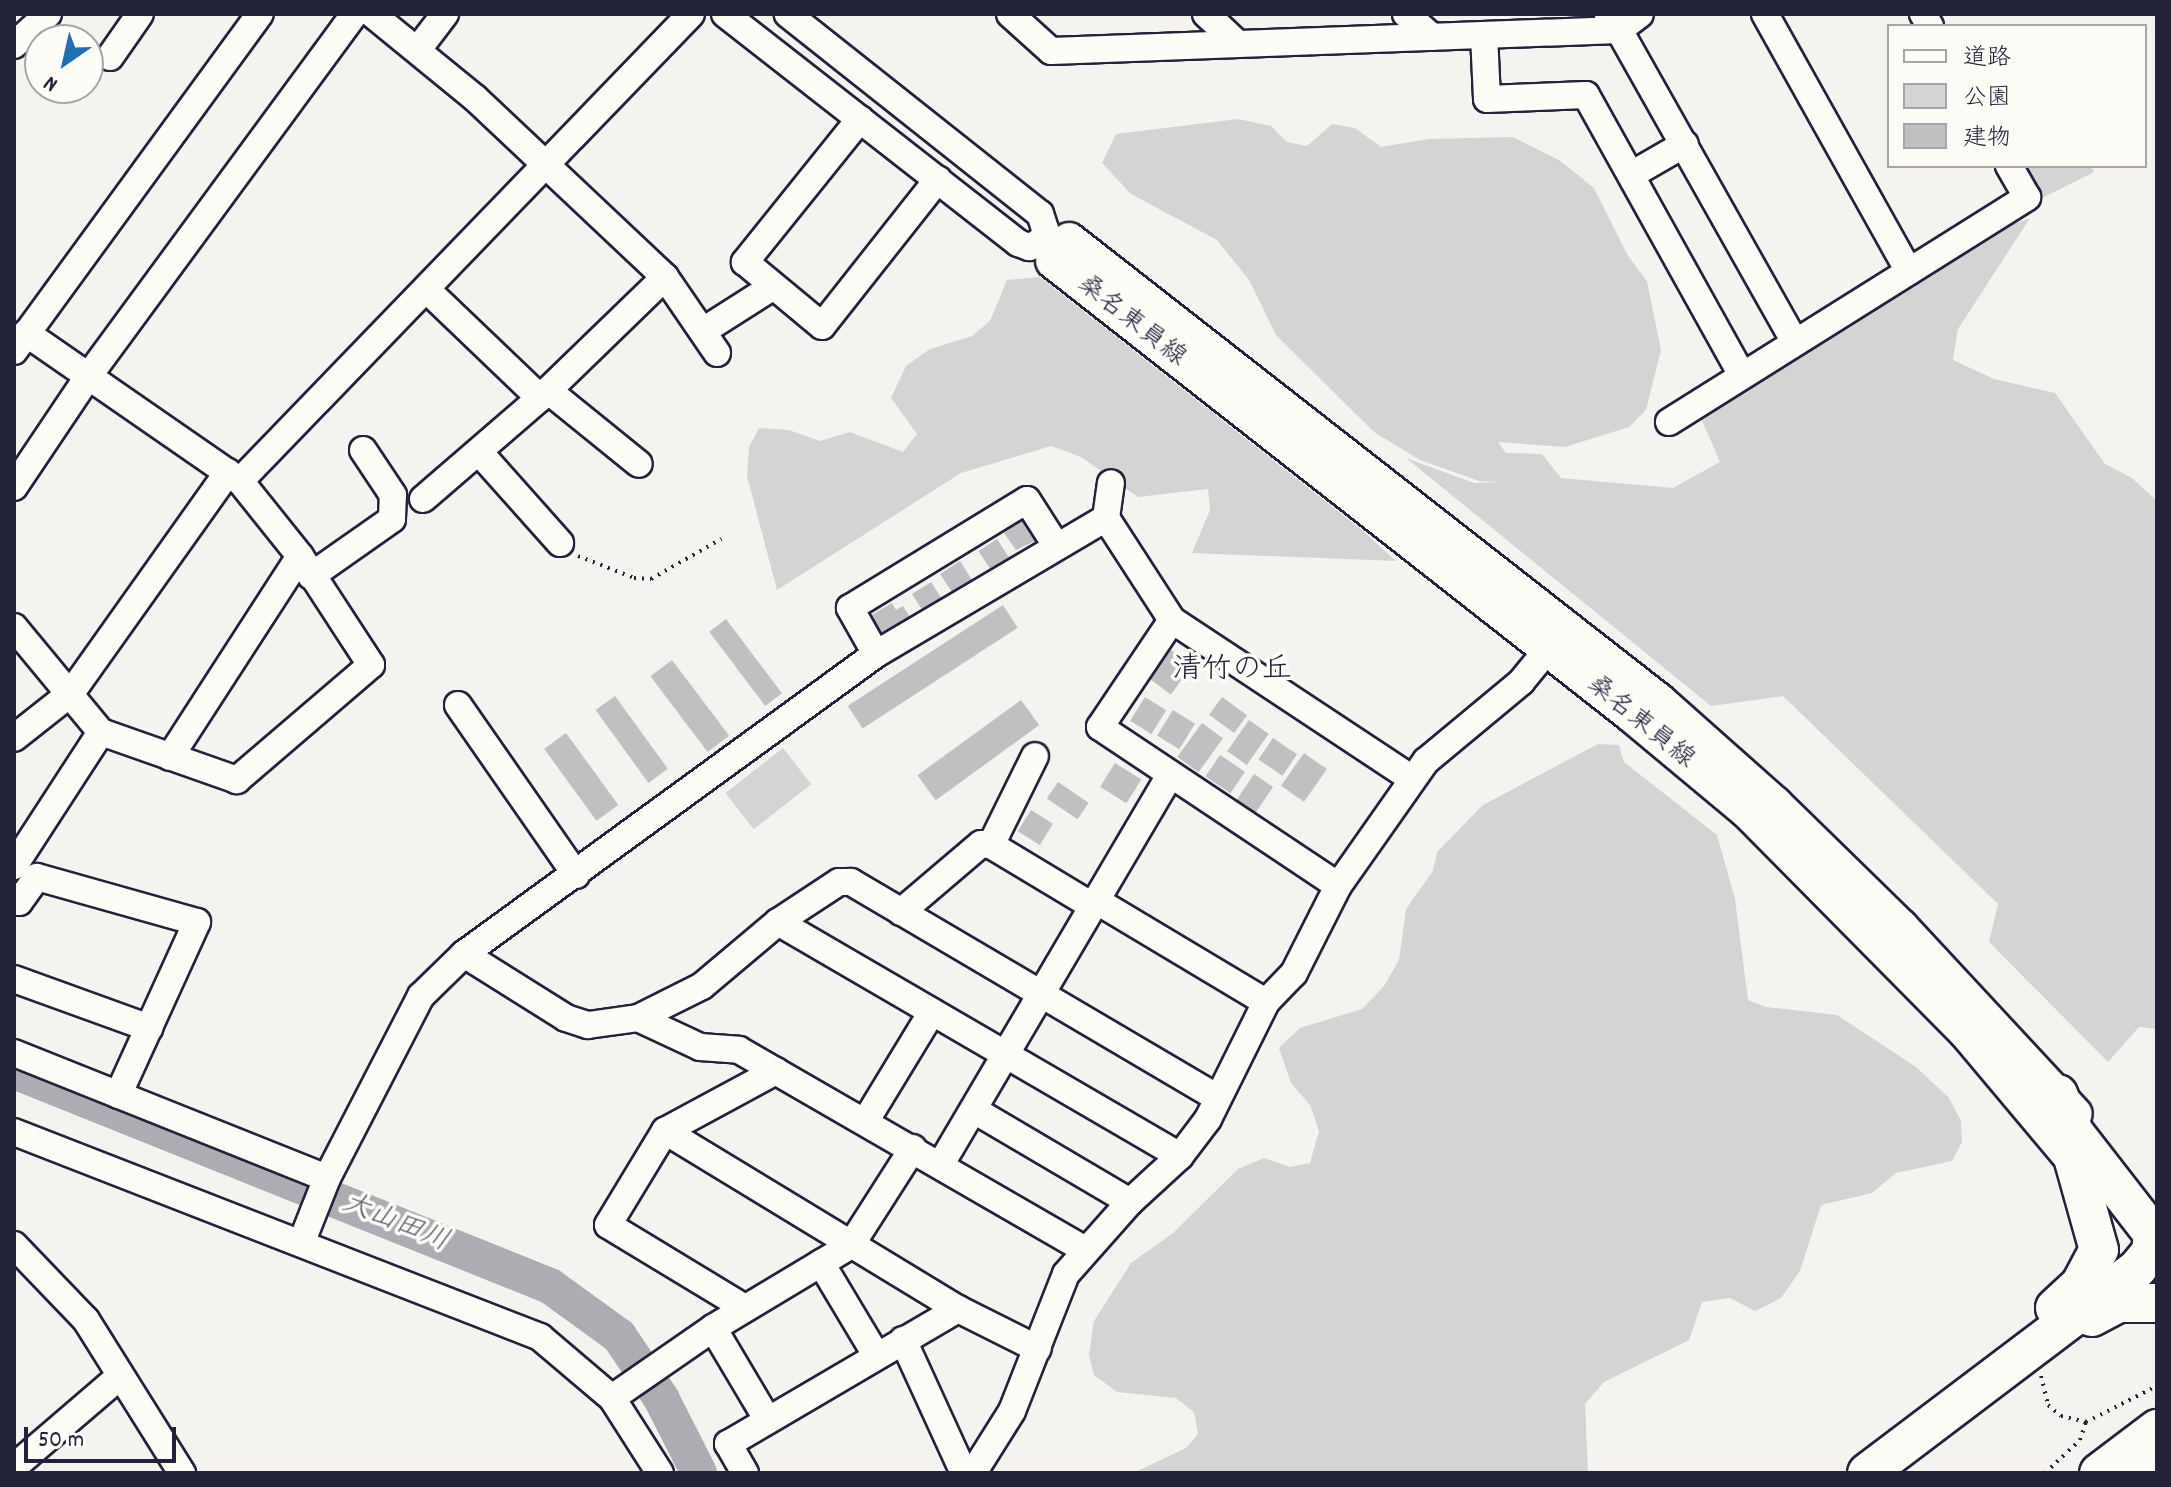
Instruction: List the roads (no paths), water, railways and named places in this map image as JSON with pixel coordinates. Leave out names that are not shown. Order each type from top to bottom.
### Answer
[{"type":"highway","points":[[1867,1473],[2155,1254],[2153,1234],[2074,1132],[2058,1094]]},
{"type":"highway","points":[[1846,1473],[2041,1342],[2080,1285],[2099,1250],[2074,1161]]},
{"type":"highway","points":[[2041,1342],[2055,1342],[2118,1303],[2157,1303]]},
{"type":"highway","points":[[2099,1473],[2157,1429]]},
{"type":"highway","points":[[2150,1473],[2157,1468]]},
{"type":"main road","name":"桑名東員線","points":[[2155,1254],[1966,1032],[1847,908],[1747,811],[1061,251],[1659,701],[1775,804],[1901,927],[2058,1094],[2157,1211]]},
{"type":"street","points":[[14,45],[48,14]]},
{"type":"street","points":[[110,57],[140,14]]},
{"type":"street","points":[[14,627],[101,732],[237,780],[371,665],[306,566],[234,476],[90,374],[20,342],[260,14]]},
{"type":"street","points":[[14,487],[90,374],[354,14]]},
{"type":"street","points":[[372,14],[419,48],[665,277],[710,342],[772,287]]},
{"type":"street","points":[[419,48],[445,14]]},
{"type":"street","points":[[14,738],[71,693],[234,476],[427,290],[691,14]]},
{"type":"street","points":[[725,14],[1018,243],[1029,247],[1046,232],[1040,214],[788,14]]},
{"type":"street","points":[[1010,14],[1051,51],[1484,35],[1621,19],[1685,144],[1795,342]]},
{"type":"street","points":[[1206,14],[1238,44]]},
{"type":"street","points":[[1406,14],[1432,37]]},
{"type":"street","points":[[1765,14],[1909,272]]},
{"type":"street","points":[[1484,35],[1487,99],[1586,95],[1742,375]]},
{"type":"street","points":[[860,119],[745,262],[822,326],[938,179]]},
{"type":"street","points":[[1631,175],[1685,144]]},
{"type":"street","points":[[1669,422],[2027,197],[2010,168]]},
{"type":"street","points":[[423,499],[545,395],[665,277]]},
{"type":"street","points":[[427,290],[545,395],[639,464]]},
{"type":"street","points":[[170,757],[306,566],[392,519],[393,495],[363,450]]},
{"type":"street","points":[[479,452],[560,543]]},
{"type":"street","points":[[1111,483],[1106,518],[1172,620],[1412,779]]},
{"type":"street","points":[[876,654],[850,608],[1027,500],[1055,544]]},
{"type":"street","points":[[304,1236],[326,1182],[421,996],[464,954],[876,654],[1055,544],[1106,518]]},
{"type":"street","points":[[1172,620],[1100,727],[1338,886]]},
{"type":"street","points":[[973,1473],[1012,1411],[1066,1274],[1130,1202],[1180,1156],[1208,1119],[1216,1097],[1266,1002],[1294,973],[1338,886],[1412,779],[1426,761],[1521,682],[1548,649]]},
{"type":"street","points":[[458,705],[576,875]]},
{"type":"street","points":[[14,866],[22,827],[101,732]]},
{"type":"street","points":[[991,845],[1035,756]]},
{"type":"street","points":[[941,1164],[1044,996],[1170,776]]},
{"type":"street","points":[[901,912],[969,850],[991,845],[1266,1002]]},
{"type":"street","points":[[14,901],[19,902],[37,877],[197,922],[118,1095]]},
{"type":"street","points":[[464,954],[566,1018],[588,1025],[638,1018],[702,986],[778,922],[839,882],[851,882],[1216,1097]]},
{"type":"street","points":[[778,922],[1180,1156]]},
{"type":"street","points":[[14,979],[149,1028]]},
{"type":"street","points":[[865,1122],[932,1012]]},
{"type":"street","points":[[638,1018],[700,1047],[739,1050],[1085,1250]]},
{"type":"street","points":[[14,1053],[326,1182]]},
{"type":"street","points":[[745,1308],[608,1225],[665,1131],[776,1071]]},
{"type":"street","points":[[974,1110],[1130,1202]]},
{"type":"street","points":[[665,1131],[958,1309],[1038,1349]]},
{"type":"street","points":[[14,1132],[304,1236],[540,1337],[620,1392],[660,1473]]},
{"type":"street","points":[[620,1392],[713,1328],[851,1245],[913,1148]]},
{"type":"street","points":[[14,1245],[86,1320],[182,1473]]},
{"type":"street","points":[[821,1263],[876,1355]]},
{"type":"street","points":[[745,1473],[728,1444],[958,1309]]},
{"type":"street","points":[[713,1328],[767,1419]]},
{"type":"street","points":[[903,1340],[964,1473]]},
{"type":"street","points":[[14,1467],[119,1377]]},
{"type":"waterway","name":"大山田川","points":[[14,1071],[550,1286],[619,1336],[661,1398],[699,1473]]},
{"type":"district","name":"清竹の丘","points":[[1232,672]]}]
